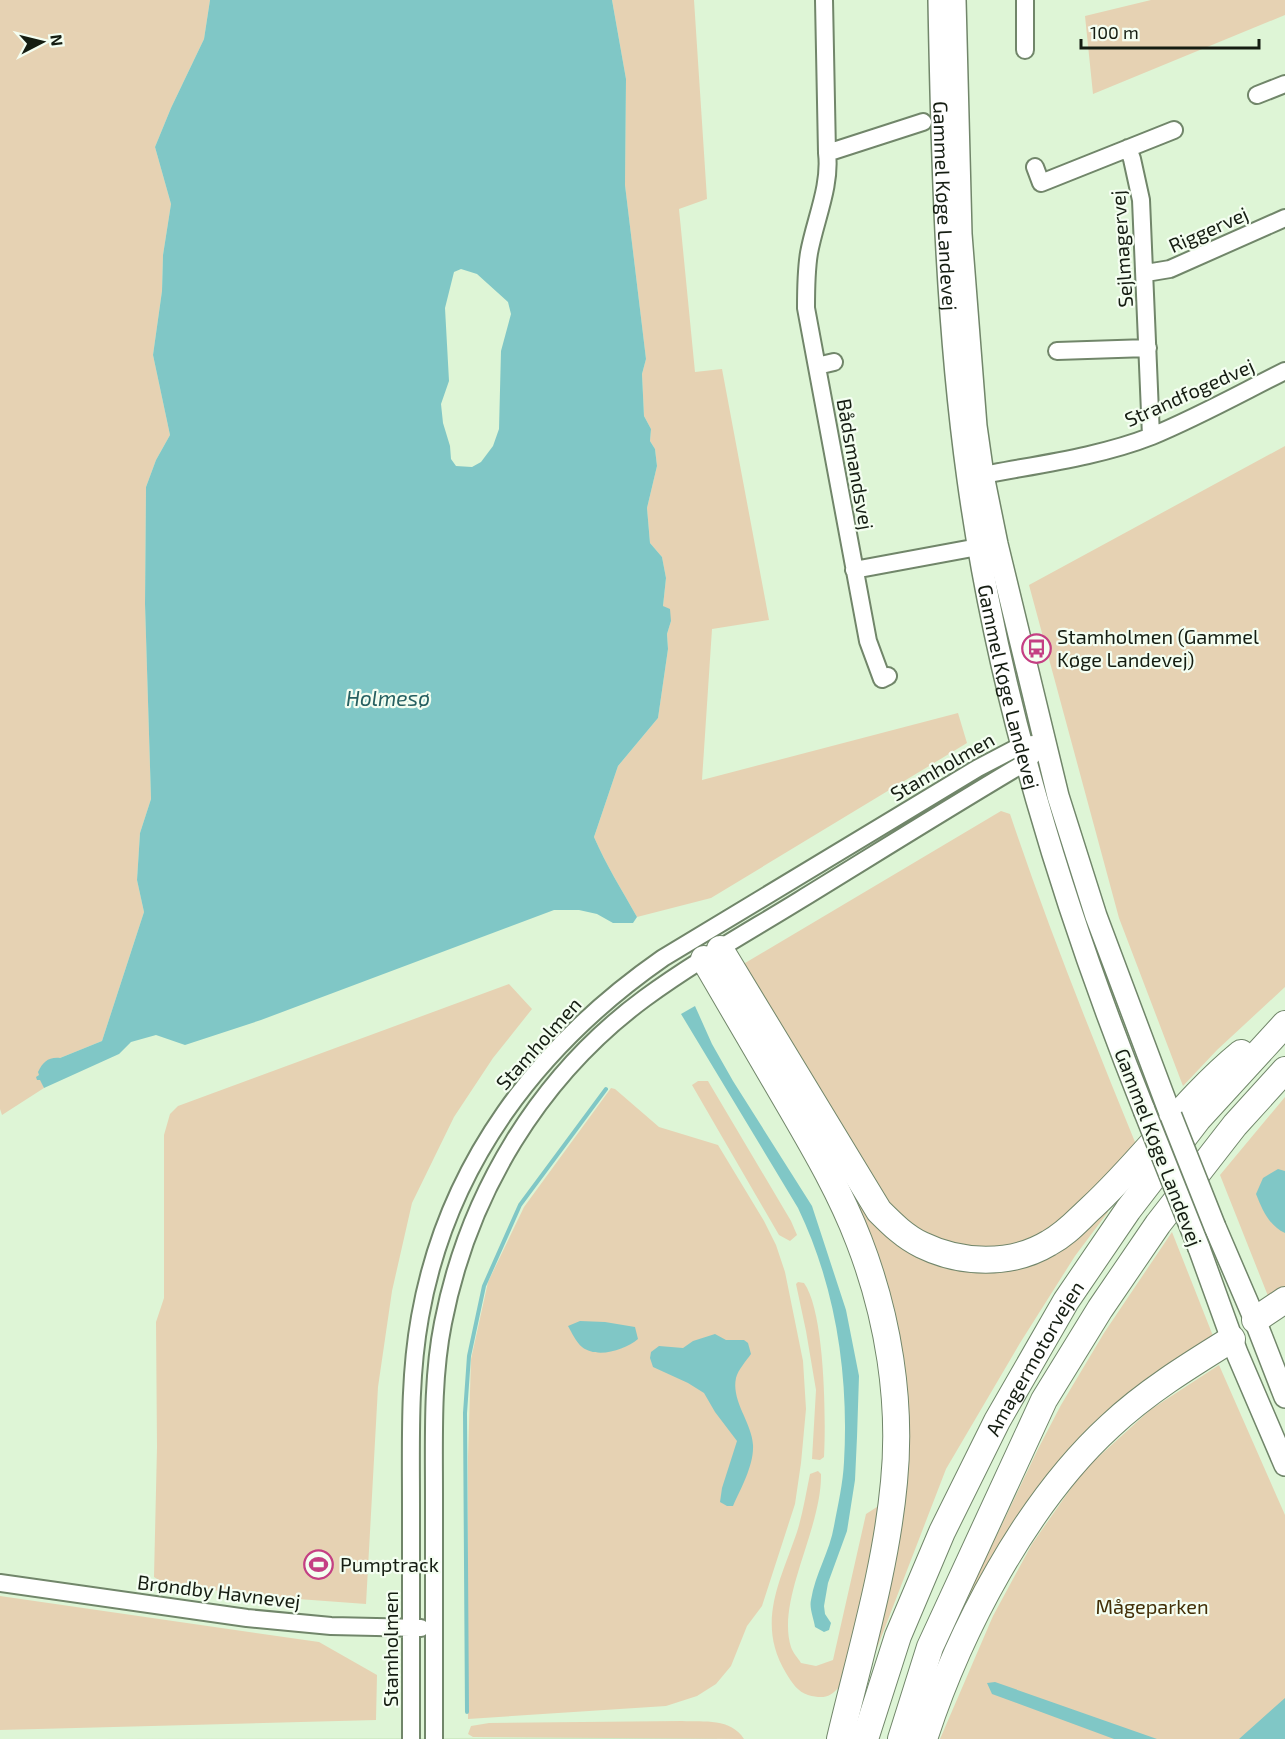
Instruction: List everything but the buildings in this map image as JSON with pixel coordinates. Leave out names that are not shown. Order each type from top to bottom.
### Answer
[{"type":"highway","points":[[709,947],[879,1211],[898,1230],[920,1245],[945,1255],[971,1260],[998,1260],[1024,1254],[1048,1244],[1070,1229],[1111,1191],[1213,1076],[1285,1017]]},
{"type":"highway","points":[[709,947],[840,1197],[860,1241],[875,1287],[886,1335],[893,1383],[896,1431],[889,1528],[840,1739]]},
{"type":"highway","name":"Amagermotorvejen","points":[[865,1739],[898,1636],[942,1532],[997,1421],[1066,1301],[1128,1210],[1198,1119],[1285,1023]]},
{"type":"highway","name":"Amagermotorvejen","points":[[901,1739],[930,1647],[1044,1400],[1100,1309],[1158,1224],[1236,1125],[1285,1070]]},
{"type":"highway","points":[[1256,1320],[1285,1300]]},
{"type":"highway","points":[[924,1739],[951,1666],[998,1570],[1042,1503],[1081,1455],[1141,1399],[1232,1339]]},
{"type":"main road","name":"Gammel Køge Landevej","points":[[939,0],[941,124],[949,297],[975,476],[988,546],[1058,796],[1096,916],[1157,1082],[1215,1227],[1256,1320],[1285,1397]]},
{"type":"main road","name":"Gammel Køge Landevej","points":[[955,0],[961,234],[975,417],[975,476]]},
{"type":"main road","name":"Gammel Køge Landevej","points":[[988,546],[996,640],[1024,754],[1072,919],[1232,1339],[1285,1465]]},
{"type":"main road","points":[[1232,1339],[1256,1320]]},
{"type":"street","name":"Bådsmandsvej","points":[[824,0],[827,153],[825,188],[809,253],[806,308],[868,641],[882,679],[888,676]]},
{"type":"street","points":[[1025,0],[1025,50]]},
{"type":"street","points":[[1257,95],[1285,84]]},
{"type":"street","points":[[827,153],[923,122]]},
{"type":"street","points":[[1035,167],[1041,183],[1174,130]]},
{"type":"street","name":"Sejlmagervej","points":[[1128,148],[1141,200],[1146,273],[1151,436]]},
{"type":"street","name":"Riggervej","points":[[1146,273],[1170,269],[1285,218]]},
{"type":"street","points":[[1057,351],[1148,348]]},
{"type":"street","points":[[817,366],[834,363]]},
{"type":"street","name":"Strandfogedvej","points":[[975,476],[1096,453],[1151,436],[1285,371]]},
{"type":"street","points":[[854,570],[988,546]]},
{"type":"street","name":"Stamholmen","points":[[434,1739],[435,1384],[442,1325],[454,1273],[470,1227],[513,1141],[554,1084],[588,1047],[614,1023],[709,947],[968,774],[1045,744]]},
{"type":"street","name":"Stamholmen","points":[[411,1739],[412,1378],[420,1316],[449,1215],[492,1131],[538,1068],[573,1029],[607,999],[663,958],[709,947],[1024,754]]},
{"type":"street","name":"Brøndby Havnevej","points":[[0,1583],[247,1617],[331,1626],[434,1628]]},
{"type":"shaded area","points":[[717,1737],[717,1739],[96,1739],[452,1738]]},
{"type":"green space","points":[[0,0],[210,0],[204,39],[155,147],[171,204],[163,255],[162,291],[153,355],[170,435],[156,460],[146,487],[145,604],[151,799],[140,833],[137,880],[144,912],[102,1041],[60,1058],[54,1058],[39,1075],[44,1088],[2,1115],[0,1109]]},
{"type":"green space","points":[[612,0],[694,0],[707,199],[679,209],[695,372],[722,369],[769,620],[712,629],[702,780],[958,713],[967,743],[711,898],[637,917],[594,837],[618,766],[658,718],[668,649],[667,634],[671,621],[663,606],[666,578],[662,557],[650,543],[647,508],[657,466],[655,449],[650,441],[651,429],[644,416],[642,374],[646,359],[625,185],[626,79]]},
{"type":"green space","points":[[1151,0],[1285,0],[1285,15],[1093,94],[1085,16]]},
{"type":"green space","points":[[1285,446],[1285,987],[1217,1050],[1183,1086],[1119,918],[1029,585]]},
{"type":"green space","points":[[1001,811],[1010,814],[1071,982],[1137,1147],[1065,1221],[1037,1238],[1005,1249],[944,1248],[881,1203],[740,966]]},
{"type":"green space","points":[[725,974],[867,1209],[967,1267],[1104,1207],[1108,1212],[1075,1256],[1020,1343],[946,1469],[869,1669],[897,1344]]},
{"type":"green space","points":[[509,984],[532,1009],[493,1058],[454,1117],[412,1203],[392,1291],[378,1387],[366,1604],[245,1595],[162,1582],[154,1577],[157,1447],[156,1322],[164,1298],[164,1135],[170,1114],[178,1106]]},
{"type":"green space","points":[[698,1081],[708,1081],[791,1221],[797,1235],[790,1241],[779,1235],[692,1085]]},
{"type":"green space","points":[[611,1088],[659,1127],[718,1145],[776,1245],[785,1272],[803,1361],[806,1409],[795,1504],[762,1606],[747,1626],[731,1666],[716,1684],[697,1696],[666,1706],[468,1719],[468,1457],[471,1359],[488,1282],[524,1207]]},
{"type":"green space","points":[[1285,1097],[1285,1293],[1270,1301],[1220,1175]]},
{"type":"green space","points":[[1172,1232],[1215,1341],[1095,1432],[923,1715],[965,1602],[1038,1449],[1104,1333]]},
{"type":"green space","points":[[804,1283],[811,1297],[820,1341],[825,1418],[824,1457],[820,1460],[812,1459],[816,1390],[796,1284]]},
{"type":"green space","name":"Mågeparken","points":[[1219,1365],[1285,1515],[1285,1739],[940,1739],[993,1616],[1032,1544],[1083,1471],[1150,1410]]},
{"type":"green space","points":[[818,1471],[821,1474],[815,1518],[794,1586],[788,1628],[791,1647],[801,1663],[816,1666],[833,1660],[866,1514],[880,1505],[872,1559],[840,1686],[833,1693],[822,1697],[801,1692],[788,1677],[777,1655],[772,1620],[778,1585],[799,1525],[810,1474]]},
{"type":"green space","points":[[0,1596],[319,1642],[377,1675],[376,1720],[0,1730]]},
{"type":"green space","points":[[682,1721],[724,1724],[739,1732],[744,1739],[473,1737],[468,1734],[471,1726],[489,1723]]},
{"type":"water","name":"Holmesø","points":[[210,0],[612,0],[626,79],[625,185],[646,359],[642,374],[644,416],[651,429],[650,441],[655,449],[657,466],[647,508],[650,543],[662,557],[666,578],[663,606],[670,609],[671,621],[667,634],[668,649],[658,718],[618,766],[594,837],[637,917],[633,923],[613,923],[597,914],[579,910],[554,910],[261,1020],[185,1045],[156,1035],[131,1042],[119,1054],[44,1088],[36,1077],[46,1061],[60,1058],[102,1041],[144,912],[137,880],[140,833],[151,799],[145,604],[146,487],[156,460],[170,435],[153,355],[162,291],[163,255],[171,204],[155,147],[204,39]],"holes":[[[461,269],[477,274],[508,302],[511,314],[501,351],[499,429],[493,446],[481,462],[472,467],[456,466],[451,459],[441,404],[449,381],[445,308],[454,272]]]},
{"type":"water","points":[[695,1006],[712,1044],[733,1081],[812,1206],[846,1310],[859,1376],[855,1480],[847,1531],[828,1583],[824,1606],[825,1614],[831,1623],[829,1630],[824,1632],[815,1627],[811,1603],[813,1590],[834,1526],[843,1478],[845,1430],[842,1365],[831,1300],[811,1238],[798,1208],[681,1014]]},
{"type":"water","points":[[1278,1169],[1285,1171],[1285,1233],[1270,1222],[1256,1194],[1263,1178]]},
{"type":"water","points":[[580,1321],[635,1327],[638,1339],[626,1347],[611,1352],[588,1351],[578,1343],[568,1326]]},
{"type":"water","points":[[715,1334],[726,1340],[744,1340],[748,1343],[751,1354],[738,1372],[735,1387],[752,1437],[753,1453],[733,1506],[720,1502],[722,1488],[737,1441],[704,1393],[653,1367],[650,1358],[651,1352],[659,1346],[683,1348],[693,1341]]},
{"type":"water","points":[[995,1682],[1157,1739],[1114,1739],[992,1694],[987,1683]]},
{"type":"water","points":[[1285,1698],[1285,1739],[1239,1739]]},
{"type":"waterway","points":[[467,1712],[465,1413],[469,1356],[484,1286],[520,1205],[606,1089]]},
{"type":"place","name":"Stamholmen (Gammel Køge Landevej)","points":[[1036,648]]},
{"type":"place","name":"Pumptrack","points":[[319,1564]]}]
